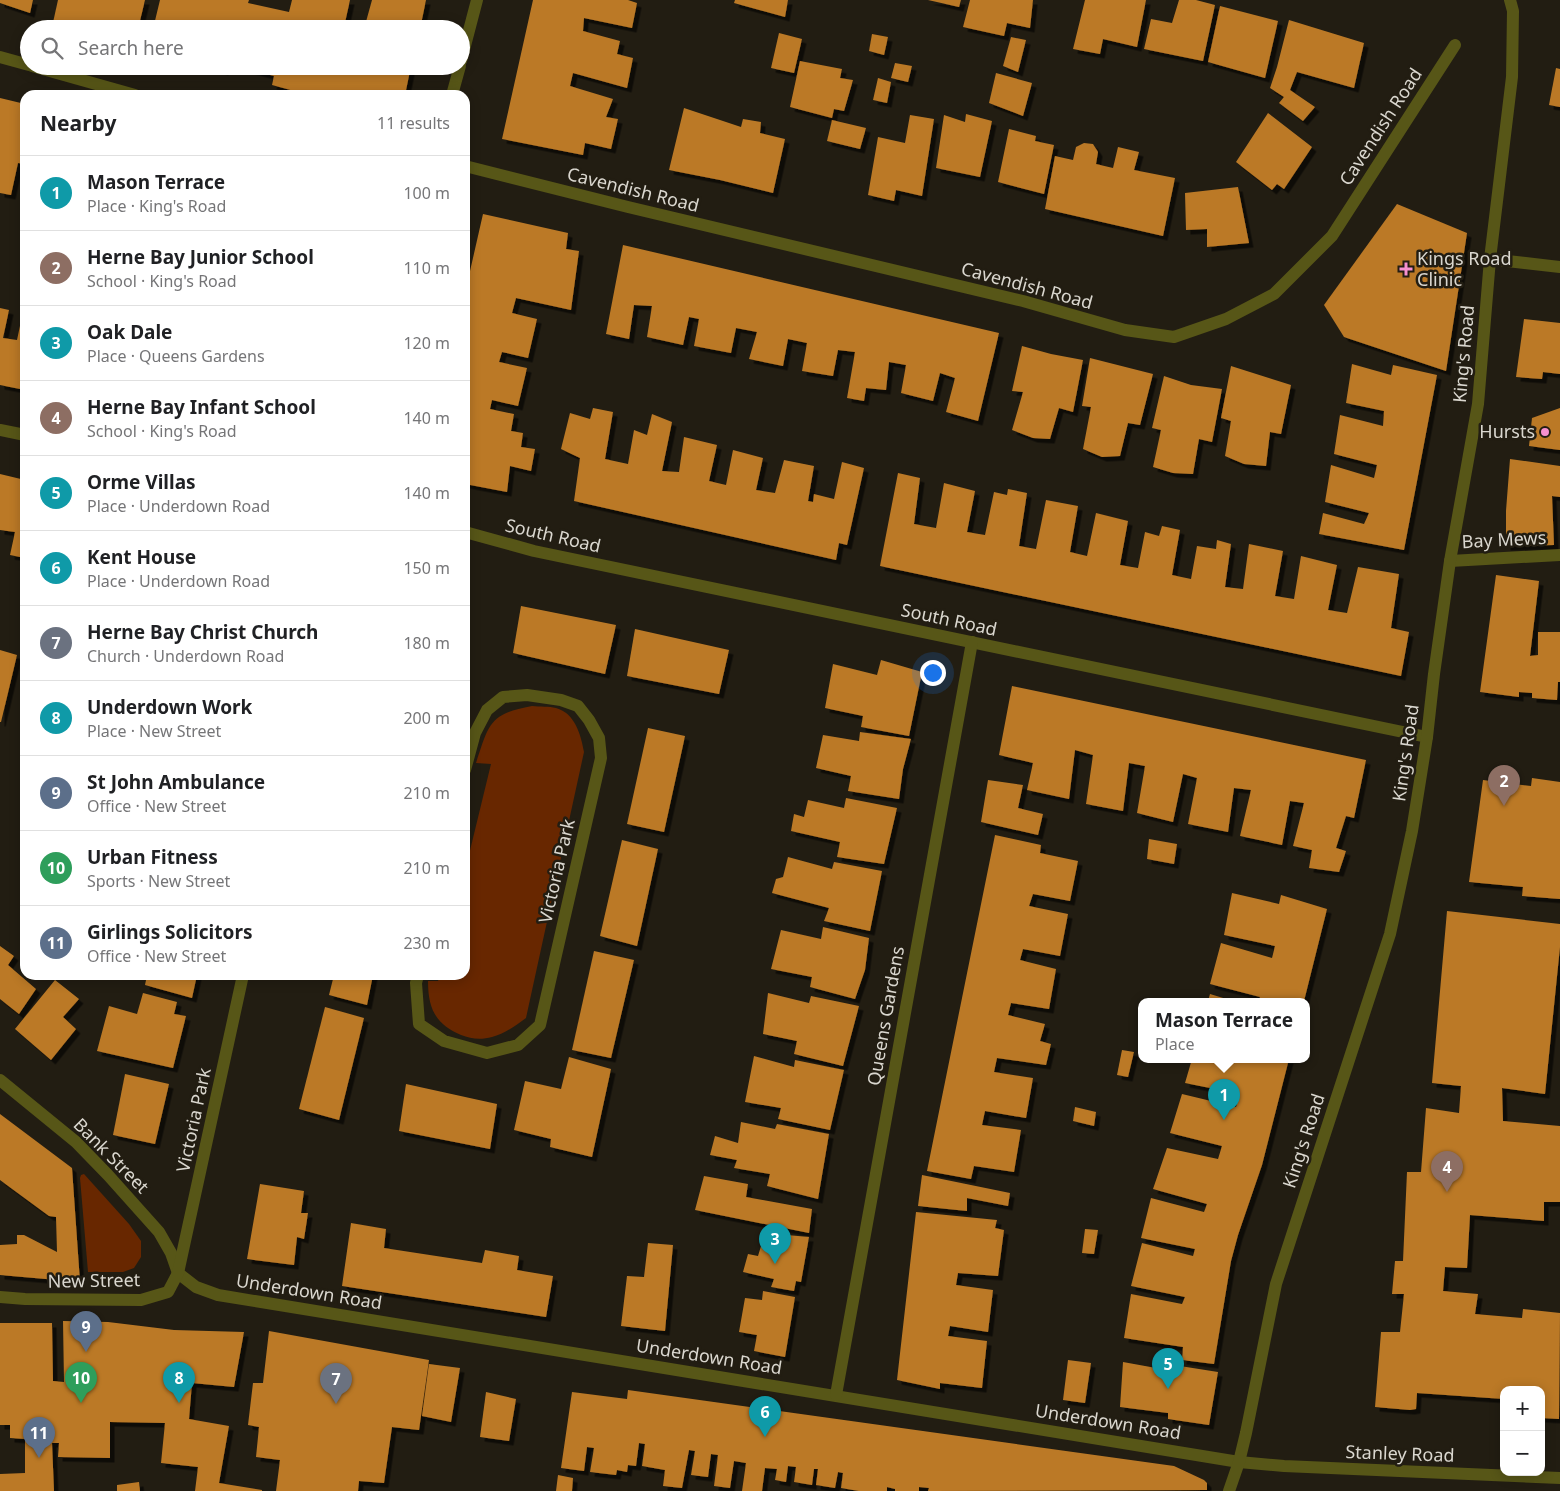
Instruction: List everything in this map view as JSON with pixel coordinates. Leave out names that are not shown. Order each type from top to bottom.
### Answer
[{"type":"street","points":[[470,27],[477,0]]},
{"type":"street","name":"King's Road","points":[[1229,1491],[1246,1433],[1276,1284],[1390,934],[1412,831],[1427,737],[1450,561],[1478,404],[1490,259],[1512,77],[1513,11],[1510,0]]},
{"type":"street","name":"Cavendish Road","points":[[470,167],[1023,301],[1125,330],[1174,337],[1226,318],[1274,294],[1332,236],[1455,45]]},
{"type":"street","points":[[0,58],[20,63]]},
{"type":"street","points":[[63,75],[117,90]]},
{"type":"street","points":[[453,90],[458,75]]},
{"type":"street","points":[[1490,259],[1560,267]]},
{"type":"street","points":[[0,430],[20,434]]},
{"type":"street","name":"South Road","points":[[470,533],[534,551],[1427,737]]},
{"type":"street","name":"Bay Mews","points":[[1450,561],[1560,554]]},
{"type":"street","name":"Queens Gardens","points":[[836,1395],[972,642]]},
{"type":"street","name":"Victoria Park","points":[[417,980],[419,1024],[444,1041],[487,1053],[518,1045],[540,1024],[601,758],[599,738],[589,720],[578,706],[561,700],[527,695],[503,697],[487,710],[475,733],[470,752]]},
{"type":"street","name":"Victoria Park","points":[[178,1273],[243,980]]},
{"type":"street","name":"Bank Street","points":[[0,1080],[76,1142],[108,1175],[158,1232],[171,1253],[178,1273]]},
{"type":"street","name":"Underdown Road","points":[[178,1273],[196,1287],[218,1295],[1239,1462]]},
{"type":"street","name":"New Street","points":[[0,1296],[25,1299],[141,1300],[168,1292],[178,1273]]},
{"type":"street","name":"Stanley Road","points":[[1239,1462],[1284,1466],[1560,1478]]},
{"type":"shaded area","points":[[532,706],[550,707],[563,711],[576,726],[584,752],[526,1018],[496,1036],[484,1039],[472,1038],[452,1031],[439,1020],[429,999],[428,981],[470,980],[470,850],[491,764],[476,763],[484,739],[493,723],[499,717],[518,709]]},
{"type":"shaded area","points":[[84,1174],[129,1224],[141,1241],[141,1257],[134,1268],[123,1272],[88,1272],[80,1178]]},
{"type":"building","points":[[0,0],[33,0],[30,13],[0,3]]},
{"type":"building","points":[[58,0],[145,0],[140,20],[54,20]]},
{"type":"building","points":[[160,0],[249,0],[248,3],[289,12],[292,0],[350,0],[346,20],[155,20]]},
{"type":"building","points":[[372,0],[426,0],[422,20],[366,20]]},
{"type":"building","points":[[533,0],[628,0],[637,3],[632,28],[584,18],[583,31],[620,41],[617,54],[633,58],[627,88],[573,73],[570,86],[613,99],[606,117],[618,119],[611,149],[585,143],[583,155],[502,139]]},
{"type":"building","points":[[735,0],[788,0],[785,17],[734,3]]},
{"type":"building","points":[[928,0],[961,0],[959,7]]},
{"type":"building","points":[[970,0],[1033,0],[1030,28],[1007,23],[1004,36],[963,27]]},
{"type":"building","points":[[1085,0],[1146,0],[1137,47],[1103,39],[1100,54],[1073,49]]},
{"type":"building","points":[[1179,0],[1196,0],[1215,5],[1203,61],[1144,49],[1151,19],[1172,23]]},
{"type":"building","points":[[1220,6],[1278,21],[1265,78],[1208,62]]},
{"type":"building","points":[[1289,20],[1364,43],[1354,88],[1297,72],[1290,90],[1315,107],[1303,121],[1279,103],[1284,97],[1270,88]]},
{"type":"building","points":[[779,33],[802,39],[794,73],[771,68]]},
{"type":"building","points":[[872,34],[888,37],[884,55],[869,51]]},
{"type":"building","points":[[1011,37],[1026,40],[1018,72],[1003,66]]},
{"type":"building","points":[[800,61],[842,69],[840,78],[853,80],[844,111],[834,109],[832,118],[790,107]]},
{"type":"building","points":[[895,63],[912,66],[908,82],[891,78]]},
{"type":"building","points":[[1556,68],[1560,69],[1560,107],[1549,105]]},
{"type":"building","points":[[996,73],[1032,83],[1023,116],[989,103]]},
{"type":"building","points":[[270,75],[409,75],[406,90],[290,90],[272,85],[274,76]]},
{"type":"building","points":[[878,78],[891,82],[887,103],[873,100]]},
{"type":"building","points":[[0,98],[20,103],[20,163],[18,163],[11,195],[0,193]]},
{"type":"building","points":[[684,108],[741,127],[743,119],[761,122],[760,133],[785,139],[773,193],[669,170]]},
{"type":"building","points":[[1268,113],[1312,147],[1284,189],[1277,184],[1272,190],[1236,162]]},
{"type":"building","points":[[966,114],[992,121],[980,177],[936,168],[944,115],[965,122]]},
{"type":"building","points":[[910,115],[934,119],[922,196],[896,190],[894,201],[868,195],[878,137],[905,143]]},
{"type":"building","points":[[832,120],[866,128],[860,149],[827,141]]},
{"type":"building","points":[[1009,129],[1036,136],[1035,141],[1054,145],[1044,194],[998,182]]},
{"type":"building","points":[[1084,143],[1093,144],[1098,152],[1096,164],[1113,168],[1118,147],[1139,152],[1134,170],[1175,178],[1163,236],[1045,209],[1055,156],[1073,160],[1076,147]]},
{"type":"building","points":[[1238,187],[1249,243],[1207,247],[1207,229],[1186,230],[1185,193]]},
{"type":"building","name":"Kings Road Clinic","points":[[1397,204],[1467,233],[1446,371],[1344,337],[1324,305]]},
{"type":"building","points":[[483,214],[568,233],[566,249],[579,251],[571,310],[516,298],[512,313],[537,319],[528,358],[502,352],[499,362],[527,368],[518,406],[492,400],[490,409],[514,414],[511,431],[523,433],[521,447],[535,449],[531,471],[510,466],[507,492],[470,485],[470,271]]},
{"type":"building","points":[[623,245],[999,333],[978,421],[946,412],[955,378],[940,373],[933,401],[901,393],[906,365],[889,362],[886,390],[866,388],[864,401],[847,398],[855,352],[838,350],[833,376],[802,371],[807,343],[788,339],[783,366],[749,359],[757,332],[736,328],[731,353],[694,346],[699,319],[689,317],[683,345],[647,337],[652,306],[634,305],[629,339],[606,334]]},
{"type":"building","points":[[0,308],[9,310],[3,338],[17,340],[20,326],[20,389],[0,385]]},
{"type":"building","points":[[1524,319],[1560,323],[1560,374],[1543,372],[1542,379],[1516,377]]},
{"type":"building","points":[[1022,346],[1083,360],[1073,412],[1059,408],[1050,439],[1033,438],[1012,430],[1023,392],[1012,391]]},
{"type":"building","points":[[1090,358],[1153,374],[1140,425],[1128,423],[1120,456],[1102,457],[1083,449],[1091,407],[1082,406]]},
{"type":"building","points":[[1352,364],[1391,375],[1393,365],[1437,375],[1404,550],[1319,534],[1323,513],[1364,524],[1369,513],[1325,502],[1331,465],[1374,478],[1377,465],[1334,454],[1340,415],[1383,426],[1384,411],[1346,403]]},
{"type":"building","points":[[1231,366],[1291,385],[1281,434],[1270,432],[1266,466],[1244,464],[1225,456],[1231,421],[1221,418]]},
{"type":"building","points":[[1164,376],[1191,385],[1222,389],[1212,442],[1199,439],[1193,474],[1173,473],[1153,467],[1161,430],[1152,428]]},
{"type":"building","points":[[593,408],[613,412],[605,459],[628,464],[634,430],[647,435],[652,414],[672,422],[662,471],[679,472],[684,437],[717,445],[709,481],[726,485],[733,450],[763,458],[756,490],[775,493],[784,460],[814,466],[808,501],[813,502],[814,494],[834,499],[842,462],[864,468],[847,545],[839,543],[836,560],[574,501],[580,458],[561,449],[570,413],[590,419]]},
{"type":"building","name":"Hursts","points":[[1560,408],[1560,450],[1529,446],[1532,418]]},
{"type":"building","points":[[1510,459],[1560,466],[1560,497],[1552,496],[1554,545],[1506,546],[1506,511]]},
{"type":"building","points":[[898,473],[920,478],[914,524],[936,528],[944,483],[975,491],[967,532],[985,535],[994,492],[1007,495],[1008,489],[1027,493],[1019,546],[1036,549],[1046,500],[1078,506],[1070,552],[1087,556],[1096,513],[1128,521],[1120,565],[1138,568],[1145,532],[1159,536],[1162,526],[1180,530],[1172,575],[1191,579],[1197,546],[1216,549],[1217,540],[1231,544],[1225,587],[1243,589],[1249,544],[1283,551],[1275,596],[1294,599],[1301,556],[1337,565],[1328,610],[1347,613],[1358,567],[1399,574],[1391,628],[1409,632],[1401,676],[880,566]]},
{"type":"building","points":[[0,474],[20,479],[20,557],[10,555],[15,532],[0,530]]},
{"type":"building","points":[[1496,575],[1539,581],[1530,656],[1538,655],[1538,632],[1560,632],[1560,682],[1558,682],[1557,700],[1532,698],[1532,693],[1519,692],[1519,697],[1480,692]]},
{"type":"building","points":[[521,606],[616,625],[605,674],[513,653]]},
{"type":"building","points":[[635,629],[729,650],[719,694],[627,676]]},
{"type":"building","points":[[0,650],[17,655],[1,722],[0,722]]},
{"type":"building","points":[[881,660],[922,672],[909,736],[861,727],[863,716],[825,708],[833,664],[877,675]]},
{"type":"building","points":[[1012,686],[1366,760],[1354,818],[1346,816],[1336,848],[1346,851],[1339,872],[1309,868],[1312,850],[1293,846],[1304,803],[1290,801],[1282,845],[1240,836],[1251,790],[1234,788],[1228,832],[1188,824],[1197,778],[1183,774],[1173,822],[1137,813],[1145,766],[1129,763],[1123,811],[1086,804],[1093,755],[1075,750],[1069,799],[1027,790],[1033,763],[999,755]]},
{"type":"building","points":[[648,728],[685,736],[664,832],[627,824]]},
{"type":"building","points":[[860,732],[911,739],[903,769],[899,799],[848,791],[851,776],[816,768],[823,735],[859,741]]},
{"type":"building","points":[[1532,778],[1560,782],[1560,899],[1522,896],[1523,887],[1469,882],[1483,780],[1531,786]]},
{"type":"building","points":[[988,780],[1023,785],[1018,808],[1043,814],[1038,835],[981,822]]},
{"type":"building","points":[[846,798],[897,808],[884,864],[837,857],[840,842],[791,831],[794,814],[804,817],[808,800],[844,808]]},
{"type":"building","points":[[995,835],[1041,845],[1040,853],[1078,861],[1070,901],[1033,894],[1029,906],[1068,914],[1060,956],[1023,949],[1020,960],[1056,969],[1049,1009],[1011,1003],[1008,1015],[1045,1024],[1040,1041],[1051,1044],[1046,1065],[997,1058],[994,1072],[1033,1078],[1026,1118],[985,1111],[982,1125],[1021,1130],[1014,1172],[974,1166],[971,1179],[927,1171]]},
{"type":"building","points":[[1149,839],[1177,844],[1174,864],[1147,859]]},
{"type":"building","points":[[622,840],[658,849],[637,946],[600,936]]},
{"type":"building","points":[[788,857],[832,869],[834,862],[882,871],[870,931],[824,921],[829,908],[772,893],[776,879],[783,877]]},
{"type":"building","points":[[1232,893],[1279,904],[1281,895],[1327,909],[1305,998],[1260,998],[1210,984],[1221,943],[1272,958],[1275,946],[1224,935]]},
{"type":"building","points":[[1447,911],[1560,924],[1560,947],[1545,1094],[1502,1088],[1503,1121],[1560,1126],[1560,1202],[1544,1202],[1544,1221],[1470,1215],[1467,1268],[1445,1267],[1443,1291],[1478,1294],[1475,1314],[1522,1318],[1523,1309],[1560,1313],[1559,1419],[1545,1418],[1545,1386],[1500,1386],[1500,1399],[1417,1393],[1416,1409],[1375,1407],[1381,1332],[1400,1332],[1404,1294],[1392,1294],[1395,1261],[1403,1261],[1407,1172],[1421,1172],[1426,1108],[1459,1113],[1461,1086],[1432,1083]]},
{"type":"building","points":[[823,927],[869,938],[865,970],[855,999],[810,987],[812,977],[771,969],[781,930],[821,939]]},
{"type":"building","points":[[0,946],[14,956],[8,965],[20,975],[20,980],[26,980],[36,989],[19,1014],[0,999]]},
{"type":"building","points":[[594,951],[634,960],[611,1058],[572,1050]]},
{"type":"building","points":[[55,980],[79,999],[63,1017],[76,1029],[51,1060],[15,1029]]},
{"type":"building","points":[[146,980],[196,980],[192,998],[145,985]]},
{"type":"building","points":[[333,980],[372,980],[367,1005],[329,995]]},
{"type":"building","points":[[143,993],[177,1002],[174,1014],[186,1016],[173,1068],[97,1051],[109,1006],[137,1014]]},
{"type":"building","points":[[768,993],[809,1003],[811,996],[859,1006],[843,1066],[794,1054],[797,1041],[763,1034]]},
{"type":"building","points":[[1210,994],[1223,998],[1209,998]]},
{"type":"building","points":[[325,1007],[364,1018],[339,1120],[299,1109]]},
{"type":"building","points":[[1122,1050],[1134,1052],[1128,1077],[1117,1075]]},
{"type":"building","points":[[754,1056],[794,1067],[795,1060],[844,1070],[830,1130],[778,1119],[781,1108],[745,1102]]},
{"type":"building","points":[[569,1057],[611,1069],[592,1157],[550,1147],[551,1139],[514,1130],[525,1081],[561,1089]]},
{"type":"building","points":[[1191,1063],[1288,1063],[1262,1165],[1231,1261],[1214,1364],[1182,1360],[1183,1347],[1124,1338],[1131,1294],[1182,1304],[1185,1297],[1131,1286],[1142,1243],[1193,1256],[1195,1249],[1141,1238],[1151,1198],[1204,1212],[1207,1204],[1153,1189],[1167,1148],[1218,1159],[1222,1146],[1170,1133],[1182,1094],[1236,1107],[1240,1094],[1185,1083]]},
{"type":"building","points":[[125,1074],[169,1084],[155,1144],[113,1135]]},
{"type":"building","points":[[406,1084],[497,1104],[490,1149],[399,1131]]},
{"type":"building","points":[[1075,1107],[1096,1112],[1094,1126],[1073,1121]]},
{"type":"building","points":[[0,1114],[72,1168],[80,1282],[0,1275],[0,1245],[17,1244],[17,1235],[24,1235],[57,1252],[56,1217],[49,1216],[0,1180]]},
{"type":"building","points":[[741,1122],[775,1129],[777,1124],[829,1134],[818,1199],[767,1186],[770,1174],[734,1168],[737,1160],[710,1155],[715,1136],[738,1143]]},
{"type":"building","points":[[922,1175],[1010,1193],[1008,1206],[967,1198],[967,1211],[918,1206]]},
{"type":"building","points":[[704,1176],[748,1184],[746,1197],[812,1209],[809,1233],[695,1210]]},
{"type":"building","points":[[260,1184],[304,1191],[301,1213],[308,1213],[304,1239],[297,1237],[294,1265],[247,1259]]},
{"type":"building","points":[[916,1212],[997,1220],[995,1228],[1004,1230],[998,1276],[958,1273],[956,1285],[993,1290],[988,1332],[950,1326],[948,1336],[987,1341],[982,1388],[940,1383],[940,1389],[897,1380]]},
{"type":"building","points":[[351,1223],[386,1229],[384,1248],[482,1263],[485,1250],[519,1256],[517,1270],[553,1276],[546,1317],[342,1286]]},
{"type":"building","points":[[1085,1229],[1098,1230],[1094,1254],[1082,1253]]},
{"type":"building","points":[[765,1233],[809,1237],[801,1282],[796,1281],[794,1291],[771,1287],[774,1279],[743,1272],[748,1254],[758,1256]]},
{"type":"building","points":[[648,1243],[673,1245],[665,1331],[621,1326],[627,1276],[644,1277]]},
{"type":"building","points":[[763,1291],[795,1297],[785,1357],[754,1351],[757,1335],[739,1332],[745,1298],[762,1300]]},
{"type":"building","points":[[63,1321],[108,1322],[174,1330],[244,1332],[234,1387],[192,1383],[189,1419],[229,1426],[219,1483],[262,1491],[195,1491],[198,1467],[161,1463],[165,1423],[110,1422],[110,1458],[58,1457],[59,1443],[52,1443],[54,1491],[0,1491],[0,1474],[25,1473],[25,1439],[10,1438],[10,1425],[0,1425],[0,1323],[52,1323],[53,1381],[64,1382]]},
{"type":"building","points":[[269,1331],[429,1360],[419,1430],[392,1427],[384,1483],[359,1481],[358,1491],[276,1491],[280,1460],[256,1457],[259,1427],[248,1425],[253,1383],[263,1383]]},
{"type":"building","points":[[1068,1360],[1091,1363],[1085,1403],[1063,1400]]},
{"type":"building","points":[[1123,1362],[1178,1372],[1180,1366],[1218,1372],[1209,1425],[1168,1419],[1168,1413],[1120,1407]]},
{"type":"building","points":[[429,1364],[460,1368],[451,1422],[422,1416]]},
{"type":"building","points":[[628,1390],[1174,1466],[1204,1480],[1207,1483],[1207,1490],[928,1491],[929,1488],[919,1487],[919,1491],[895,1491],[895,1489],[887,1487],[887,1491],[859,1491],[841,1488],[843,1473],[838,1472],[835,1488],[816,1485],[818,1469],[814,1469],[812,1485],[794,1482],[796,1467],[788,1466],[786,1482],[775,1480],[777,1469],[765,1468],[762,1491],[742,1491],[746,1463],[734,1461],[730,1488],[714,1486],[718,1455],[711,1454],[708,1477],[691,1475],[695,1451],[689,1450],[682,1488],[663,1486],[665,1470],[642,1466],[645,1444],[639,1443],[636,1466],[628,1465],[627,1472],[617,1470],[616,1475],[590,1472],[594,1448],[587,1447],[584,1471],[561,1468],[572,1392],[627,1399]]},
{"type":"building","points":[[486,1392],[516,1399],[509,1441],[480,1437]]},
{"type":"building","points":[[558,1475],[573,1478],[572,1491],[556,1491]]},
{"type":"building","points":[[139,1482],[140,1491],[117,1491],[117,1485]]},
{"type":"place","name":"Kings Road Clinic","points":[[1406,269]]},
{"type":"place","name":"Hursts","points":[[1545,432]]},
{"type":"place","name":"Herne Bay Junior School","points":[[1504,806]]},
{"type":"place","name":"Mason Terrace","points":[[1224,1120]]},
{"type":"place","name":"Herne Bay Infant School","points":[[1447,1192]]},
{"type":"place","name":"Oak Dale","points":[[775,1264]]},
{"type":"place","name":"St John Ambulance","points":[[86,1352]]},
{"type":"place","name":"Orme Villas","points":[[1168,1389]]},
{"type":"place","name":"Urban Fitness","points":[[81,1403]]},
{"type":"place","name":"Underdown Work","points":[[179,1403]]},
{"type":"place","name":"Herne Bay Christ Church","points":[[336,1404]]},
{"type":"place","name":"Kent House","points":[[765,1437]]},
{"type":"place","name":"Girlings Solicitors","points":[[39,1458]]}]
